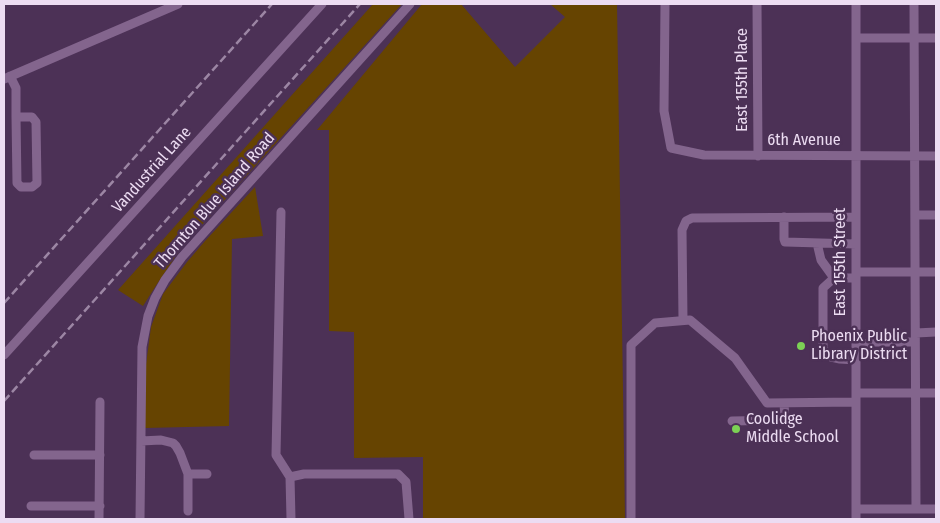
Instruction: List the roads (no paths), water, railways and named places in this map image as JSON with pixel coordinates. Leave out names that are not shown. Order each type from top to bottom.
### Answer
[{"type":"street","points":[[16,117],[32,117],[36,122],[36,183],[32,187],[21,187],[17,183],[16,117],[16,88],[7,78],[178,4]]},
{"type":"street","name":"Vandustrial Lane","points":[[4,356],[322,4]]},
{"type":"street","name":"Thornton Blue Island Road","points":[[140,519],[142,347],[148,316],[164,280],[182,257],[410,4]]},
{"type":"street","name":"6th Avenue","points":[[665,4],[664,111],[671,148],[704,155],[936,156]]},
{"type":"street","name":"East 155th Place","points":[[757,4],[758,156]]},
{"type":"street","name":"East 155th Street","points":[[856,4],[856,519]]},
{"type":"street","points":[[914,4],[916,509]]},
{"type":"street","points":[[856,38],[936,38]]},
{"type":"street","points":[[280,212],[276,455],[290,477],[291,519]]},
{"type":"street","points":[[915,214],[936,214]]},
{"type":"street","points":[[684,320],[682,230],[686,221],[692,218],[856,217]]},
{"type":"street","points":[[784,218],[785,242],[856,244]]},
{"type":"street","points":[[817,243],[821,260],[834,278]]},
{"type":"street","points":[[856,360],[840,359],[823,349],[823,288],[834,278],[856,275],[936,272]]},
{"type":"street","points":[[631,519],[632,345],[655,322],[690,320],[735,358],[767,403],[936,393]]},
{"type":"street","points":[[916,333],[936,332]]},
{"type":"street","points":[[856,345],[871,342],[910,342]]},
{"type":"street","points":[[100,402],[100,519]]},
{"type":"street","points":[[732,421],[785,420],[784,403]]},
{"type":"street","points":[[141,441],[161,440],[173,443],[176,446],[188,474],[188,511]]},
{"type":"street","points":[[34,456],[100,455]]},
{"type":"street","points":[[188,474],[207,474]]},
{"type":"street","points":[[290,477],[304,474],[398,474],[406,482],[410,519]]},
{"type":"street","points":[[31,506],[100,506]]},
{"type":"street","points":[[856,509],[936,509]]},
{"type":"railway","points":[[4,303],[272,4]]},
{"type":"railway","points":[[4,401],[360,4]]},
{"type":"place","name":"Phoenix Public Library District","points":[[801,346]]},
{"type":"place","name":"Coolidge Middle School","points":[[736,429]]}]
